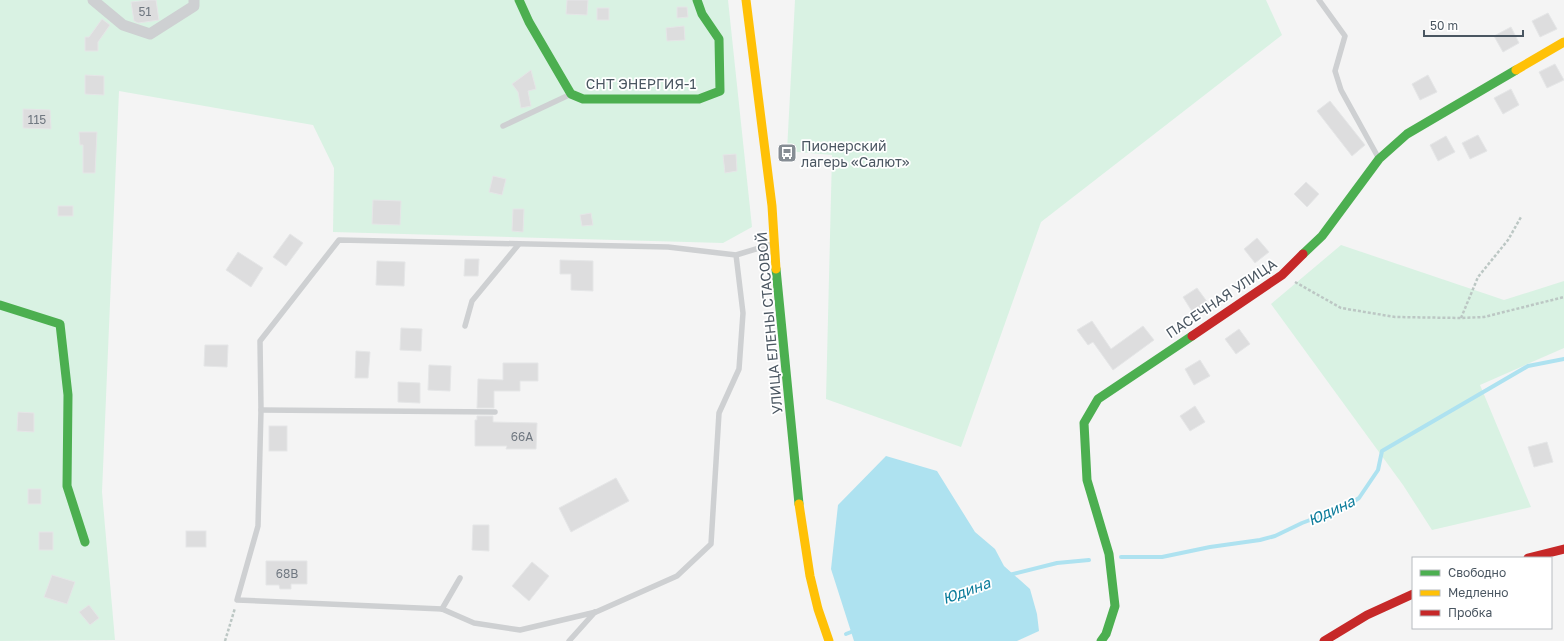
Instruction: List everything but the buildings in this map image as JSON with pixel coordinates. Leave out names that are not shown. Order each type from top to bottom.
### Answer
[{"type":"street","points":[[93,0],[123,25],[150,34],[194,6],[194,0]]},
{"type":"street","name":"СНТ ЭНЕРГИЯ-1","points":[[519,0],[529,22],[571,94],[583,99],[700,99],[720,91],[719,39],[702,14],[697,0]]},
{"type":"street","name":"УЛИЦА ЕЛЕНЫ СТАСОВОЙ","points":[[746,0],[772,206],[799,502],[810,576],[818,609],[829,641]]},
{"type":"street","name":"ПАСЕЧНАЯ УЛИЦА","points":[[1102,641],[1106,634],[1115,606],[1109,554],[1088,480],[1084,423],[1098,399],[1282,276],[1322,236],[1379,159],[1407,134],[1564,42]]},
{"type":"street","points":[[0,305],[60,324],[68,395],[67,486],[85,542]]},
{"type":"street","points":[[1532,557],[1564,549]]},
{"type":"street","points":[[1324,641],[1340,630],[1381,607],[1412,594]]},
{"type":"lane","points":[[1319,0],[1345,36],[1335,71],[1341,90],[1379,159]]},
{"type":"lane","points":[[503,126],[571,94]]},
{"type":"lane","points":[[736,255],[743,313],[739,369],[719,413],[711,544],[677,576],[596,612],[520,630],[474,623],[442,609],[237,600],[258,526],[261,410],[260,341],[339,240],[668,247],[736,255],[775,243]]},
{"type":"lane","points":[[465,326],[472,301],[519,244]]},
{"type":"lane","points":[[261,410],[495,412]]},
{"type":"lane","points":[[442,609],[460,578]]},
{"type":"lane","points":[[568,641],[596,612]]},
{"type":"path","points":[[1461,318],[1478,278],[1508,240],[1521,217]]},
{"type":"path","points":[[1282,276],[1341,308],[1394,317],[1484,317],[1564,297]]},
{"type":"path","points":[[225,641],[237,600]]},
{"type":"green space","points":[[0,0],[728,0],[752,227],[723,243],[333,232],[334,168],[313,125],[119,91],[102,492],[115,640],[0,641]]},
{"type":"green space","points":[[795,0],[1266,0],[1282,35],[1041,222],[961,447],[826,399],[832,155],[787,151]]},
{"type":"green space","points":[[1341,245],[1504,300],[1564,281],[1564,348],[1480,385],[1531,507],[1432,530],[1403,485],[1271,304]]},
{"type":"water","points":[[886,456],[937,471],[975,532],[995,549],[1004,566],[1030,589],[1037,614],[1039,631],[1017,641],[854,641],[831,569],[838,505]]},
{"type":"waterway","name":"Юдина","points":[[1121,557],[1162,557],[1210,547],[1260,540],[1275,536],[1302,523],[1345,507],[1359,498],[1378,470],[1382,451],[1528,366],[1564,359]]},
{"type":"waterway","name":"Юдина","points":[[1009,575],[1057,563],[1089,560]]},
{"type":"waterway","name":"Юдина","points":[[846,634],[856,630]]},
{"type":"traffic: fast","points":[[519,0],[529,22],[571,94],[583,99],[699,99],[720,91],[719,39],[702,14],[697,0]]},
{"type":"traffic: fast","points":[[1303,254],[1322,236],[1379,159],[1407,134],[1516,70]]},
{"type":"traffic: fast","points":[[776,269],[799,504]]},
{"type":"traffic: fast","points":[[0,305],[60,324],[68,395],[67,486],[85,542]]},
{"type":"traffic: fast","points":[[1101,641],[1106,634],[1115,606],[1109,554],[1087,480],[1084,423],[1098,399],[1192,336]]},
{"type":"traffic: slow","points":[[746,0],[772,206],[776,269]]},
{"type":"traffic: slow","points":[[1516,70],[1564,42]]},
{"type":"traffic: slow","points":[[799,504],[810,576],[818,609],[829,641]]},
{"type":"traffic: jam","points":[[1192,336],[1282,275],[1303,254]]},
{"type":"traffic: jam","points":[[1532,557],[1564,549]]},
{"type":"traffic: jam","points":[[1324,641],[1367,615],[1412,594]]},
{"type":"place","name":"Пионерский лагерь «Салют»","points":[[787,153]]}]
